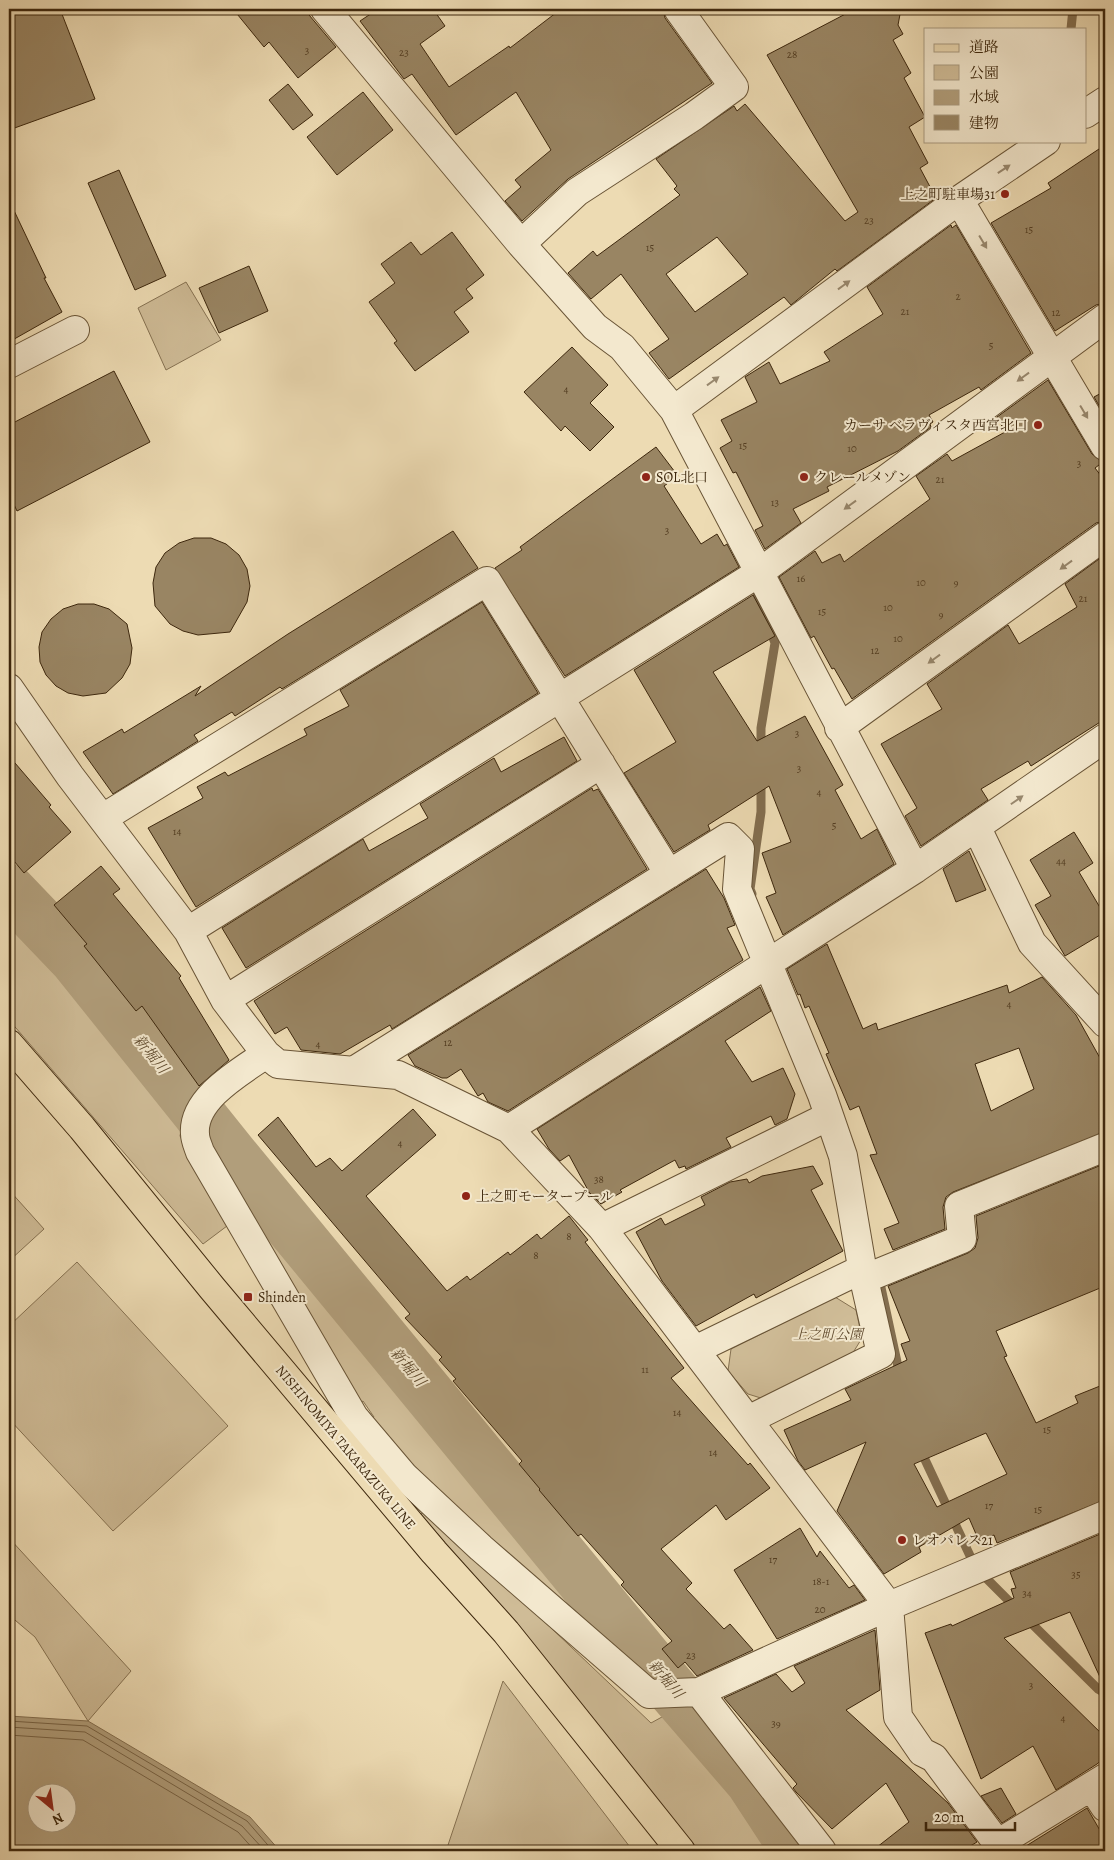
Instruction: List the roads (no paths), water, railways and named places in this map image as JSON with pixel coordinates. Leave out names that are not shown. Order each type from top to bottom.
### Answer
[{"type":"main road","name":"NISHINOMIYA TAKARAZUKA LINE","points":[[9,1044],[344,1425],[434,1552],[506,1632],[681,1851]]},
{"type":"street","points":[[325,9],[521,244],[594,327],[622,347],[674,410],[760,572],[838,728],[914,869]]},
{"type":"street","points":[[521,244],[577,192],[694,116],[734,87],[678,9]]},
{"type":"street","points":[[1086,113],[1105,101]]},
{"type":"street","points":[[674,410],[958,200],[1045,142]]},
{"type":"street","points":[[958,200],[1105,446]]},
{"type":"street","points":[[188,931],[760,572],[1105,318]]},
{"type":"street","points":[[9,364],[75,330]]},
{"type":"street","points":[[838,728],[1105,536]]},
{"type":"street","points":[[103,818],[487,581],[669,874]]},
{"type":"street","points":[[9,688],[70,776],[188,931],[225,1000],[266,1054],[278,1064],[398,1075],[509,1129],[602,1228],[889,1606],[898,1717],[922,1752],[934,1758],[1000,1847],[1101,1791]]},
{"type":"street","points":[[509,1129],[914,869],[979,833],[1105,738]]},
{"type":"street","points":[[225,1000],[601,764]]},
{"type":"street","points":[[979,833],[1032,943],[1105,1023]]},
{"type":"street","points":[[355,1070],[728,837],[740,848],[737,889],[829,1116],[843,1156],[863,1274],[881,1354],[748,1420]]},
{"type":"street","points":[[266,1054],[211,1094],[201,1112],[195,1133],[200,1152],[344,1425],[404,1476],[481,1548],[649,1694],[682,1693],[1105,1515]]},
{"type":"street","points":[[602,1228],[829,1116]]},
{"type":"street","points":[[695,1350],[863,1274],[962,1239],[959,1206],[1105,1147]]},
{"type":"street","points":[[682,1693],[822,1851]]},
{"type":"water","points":[[9,1716],[88,1721],[250,1817],[280,1851],[9,1851]]},
{"type":"waterway","points":[[1071,28],[1073,9]]},
{"type":"waterway","points":[[757,596],[775,643],[761,728],[761,750]]},
{"type":"waterway","points":[[752,894],[750,889],[761,812],[761,780]]},
{"type":"waterway","name":"新堀川","points":[[9,890],[75,959],[232,1155],[669,1686],[751,1781],[797,1851]]},
{"type":"waterway","points":[[880,1283],[900,1376]]},
{"type":"waterway","points":[[920,1449],[972,1560]]},
{"type":"waterway","points":[[979,1578],[984,1576],[1017,1609]]},
{"type":"waterway","points":[[1026,1618],[1098,1689],[1105,1693]]},
{"type":"place","name":"上之町駐車場31","points":[[1005,194]]},
{"type":"place","name":"カーサ ベラヴィスタ西宮北口","points":[[1038,425]]},
{"type":"place","name":"SOL北口","points":[[646,477]]},
{"type":"place","name":"クレールメゾン","points":[[804,477]]},
{"type":"place","name":"上之町モータープール","points":[[466,1196]]},
{"type":"place","name":"Shinden","points":[[248,1297]]},
{"type":"place","name":"レオパレス21","points":[[902,1540]]},
{"type":"park label","name":"上之町公園","points":[[828,1334]]}]
